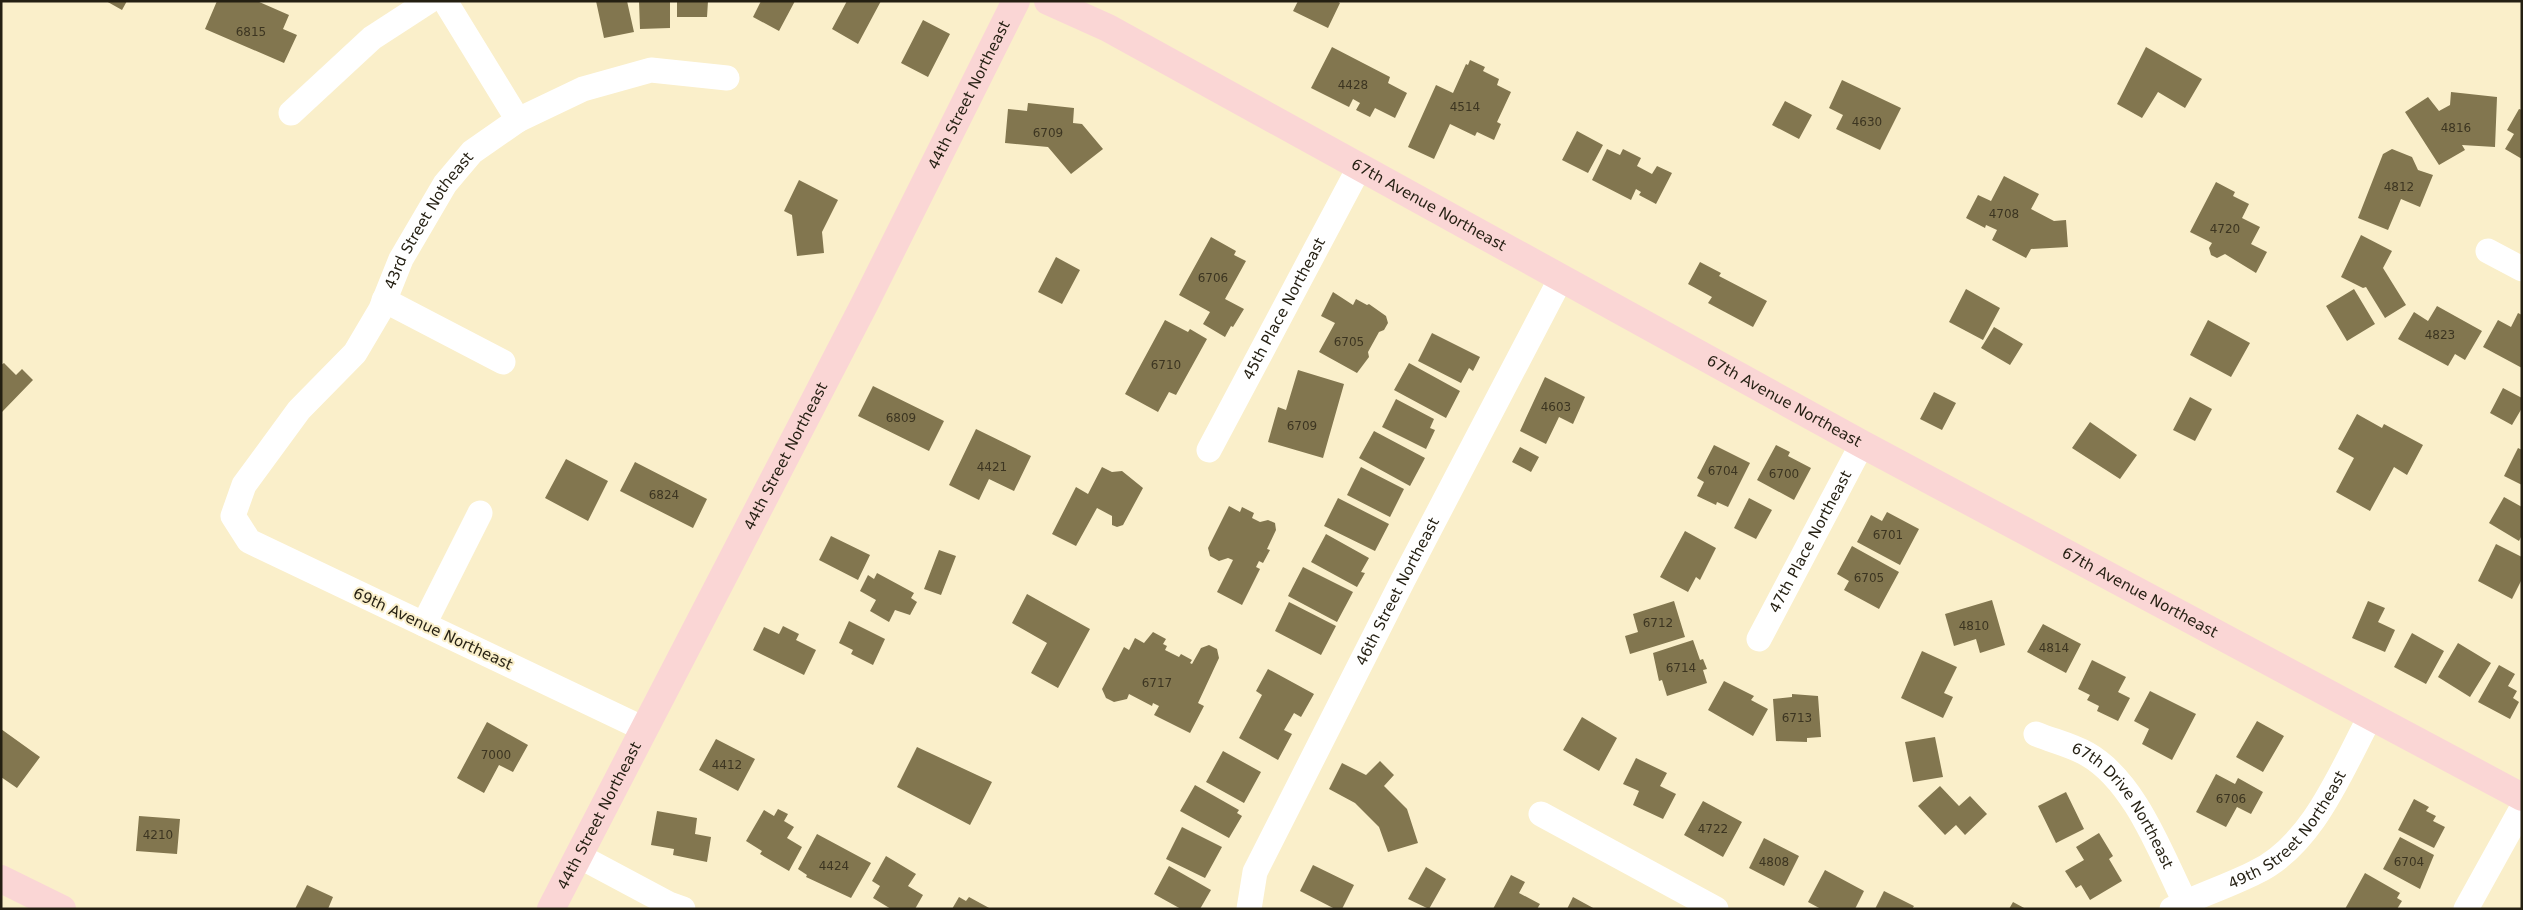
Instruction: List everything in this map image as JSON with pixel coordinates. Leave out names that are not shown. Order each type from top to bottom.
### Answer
[{"type":"street","points":[[291,113],[372,38],[429,1]]},
{"type":"street","points":[[445,1],[518,120]]},
{"type":"street","name":"44th Street Northeast","points":[[551,909],[864,305],[1016,1]]},
{"type":"street","name":"67th Avenue Northeast","points":[[1048,1],[1108,28],[1862,444],[2522,797]]},
{"type":"street","name":"43rd Street Notheast","points":[[233,516],[244,485],[299,410],[355,353],[384,300],[401,259],[445,184],[472,152],[518,120],[584,89],[651,70],[727,78]]},
{"type":"street","name":"45th Place Northeast","points":[[1209,450],[1360,166]]},
{"type":"street","points":[[2488,251],[2522,269]]},
{"type":"street","name":"46th Street Northeast","points":[[1249,909],[1255,872],[1403,580],[1562,278]]},
{"type":"street","points":[[384,300],[504,362]]},
{"type":"street","name":"47th Place Northeast","points":[[1760,639],[1862,444]]},
{"type":"street","points":[[424,624],[480,513]]},
{"type":"street","name":"69th Avenue Northeast","points":[[233,516],[249,541],[644,729]]},
{"type":"street","name":"49th Street Northeast","points":[[2179,905],[2258,872],[2292,846],[2316,817],[2370,716]]},
{"type":"street","name":"67th Drive Northeast","points":[[2036,734],[2086,754],[2112,773],[2129,793],[2179,905]]},
{"type":"street","points":[[2466,909],[2522,808]]},
{"type":"street","points":[[1541,814],[1716,909]]},
{"type":"street","points":[[579,856],[669,904],[684,909]]},
{"type":"street","points":[[1,879],[62,909]]},
{"type":"building","points":[[106,1],[127,1],[122,10]]},
{"type":"building","points":[[217,1],[257,1],[289,15],[283,29],[297,35],[284,63],[205,29]]},
{"type":"building","points":[[596,1],[627,1],[634,32],[604,38]]},
{"type":"building","points":[[639,1],[670,1],[670,28],[640,29]]},
{"type":"building","points":[[677,1],[708,1],[707,17],[677,17]]},
{"type":"building","points":[[761,1],[795,1],[779,31],[753,17]]},
{"type":"building","points":[[847,1],[881,1],[858,44],[832,29]]},
{"type":"building","points":[[1298,1],[1337,1],[1340,3],[1328,28],[1293,11]]},
{"type":"building","points":[[923,20],[950,34],[928,77],[901,63]]},
{"type":"building","points":[[1332,47],[1390,77],[1388,83],[1407,93],[1395,118],[1375,108],[1370,117],[1356,110],[1360,103],[1353,99],[1349,107],[1311,88]]},
{"type":"building","points":[[2146,47],[2202,79],[2185,108],[2158,92],[2142,118],[2117,104]]},
{"type":"building","points":[[1470,60],[1485,67],[1483,71],[1499,79],[1497,85],[1511,92],[1497,122],[1501,124],[1494,140],[1477,132],[1475,136],[1450,124],[1434,159],[1408,147],[1436,85],[1453,93],[1466,64],[1468,65]]},
{"type":"building","points":[[1842,80],[1901,108],[1880,150],[1836,129],[1843,115],[1829,108]]},
{"type":"building","points":[[2451,92],[2497,97],[2495,147],[2462,145],[2465,150],[2439,165],[2405,112],[2428,97],[2439,111],[2450,105]]},
{"type":"building","points":[[1785,101],[1812,115],[1799,139],[1772,125]]},
{"type":"building","points":[[1028,103],[1074,108],[1073,123],[1082,124],[1103,149],[1071,174],[1048,147],[1005,143],[1008,109],[1027,111]]},
{"type":"building","points":[[2519,109],[2522,110],[2522,159],[2505,149],[2514,134],[2507,130]]},
{"type":"building","points":[[1577,131],[1603,145],[1588,173],[1562,160]]},
{"type":"building","points":[[1607,149],[1620,155],[1623,149],[1641,158],[1637,166],[1652,174],[1657,166],[1672,173],[1656,204],[1639,195],[1641,192],[1636,189],[1631,200],[1592,180]]},
{"type":"building","points":[[2392,149],[2412,157],[2418,170],[2433,175],[2420,207],[2401,199],[2388,230],[2358,218],[2383,154]]},
{"type":"building","points":[[2004,176],[2039,194],[2031,209],[2054,221],[2066,220],[2068,247],[2031,249],[2026,258],[1992,240],[1997,230],[1986,225],[1985,228],[1966,218],[1978,195],[1991,201]]},
{"type":"building","points":[[799,180],[838,200],[822,232],[824,253],[797,256],[792,215],[784,211]]},
{"type":"building","points":[[2216,182],[2235,192],[2233,196],[2249,204],[2242,218],[2260,227],[2251,244],[2267,252],[2256,273],[2225,254],[2217,258],[2211,255],[2209,248],[2212,243],[2190,232]]},
{"type":"building","points":[[2361,235],[2392,251],[2383,268],[2406,305],[2385,318],[2366,287],[2363,288],[2341,277]]},
{"type":"building","points":[[1211,237],[1236,251],[1234,255],[1246,261],[1225,299],[1244,309],[1225,337],[1203,324],[1210,312],[1179,295]]},
{"type":"building","points":[[1056,257],[1080,270],[1062,304],[1038,292]]},
{"type":"building","points":[[1700,262],[1721,273],[1719,276],[1767,301],[1753,327],[1708,303],[1712,297],[1688,284]]},
{"type":"building","points":[[1966,289],[2000,308],[1983,340],[1949,322]]},
{"type":"building","points":[[2354,289],[2375,324],[2347,341],[2326,306]]},
{"type":"building","points":[[1333,292],[1353,305],[1356,299],[1367,305],[1369,304],[1386,316],[1388,323],[1384,330],[1379,332],[1368,352],[1369,357],[1357,373],[1319,352],[1335,323],[1321,316]]},
{"type":"building","points":[[2437,306],[2482,331],[2465,360],[2455,354],[2448,366],[2398,339],[2414,312],[2428,321]]},
{"type":"building","points":[[2518,313],[2522,315],[2522,368],[2483,347],[2498,320],[2511,327]]},
{"type":"building","points":[[1165,320],[1188,332],[1190,329],[1207,339],[1176,395],[1169,392],[1158,412],[1125,394]]},
{"type":"building","points":[[2208,320],[2250,343],[2231,377],[2190,355]]},
{"type":"building","points":[[1994,327],[2023,344],[2010,365],[1981,348]]},
{"type":"building","points":[[1432,333],[1480,357],[1473,371],[1469,368],[1461,383],[1418,361]]},
{"type":"building","points":[[4,363],[16,375],[22,369],[33,380],[1,413],[1,365]]},
{"type":"building","points":[[1409,363],[1460,391],[1446,418],[1394,390]]},
{"type":"building","points":[[1298,370],[1344,384],[1323,458],[1268,442],[1278,407],[1286,410]]},
{"type":"building","points":[[1545,377],[1585,397],[1573,424],[1559,417],[1546,444],[1520,431]]},
{"type":"building","points":[[873,386],[944,421],[929,451],[858,416]]},
{"type":"building","points":[[2503,388],[2522,398],[2522,408],[2512,425],[2490,413]]},
{"type":"building","points":[[1934,392],[1956,403],[1942,430],[1920,419]]},
{"type":"building","points":[[2190,397],[2212,409],[2195,441],[2173,430]]},
{"type":"building","points":[[1396,399],[1434,419],[1430,428],[1435,430],[1426,449],[1382,427]]},
{"type":"building","points":[[2357,414],[2382,428],[2384,424],[2423,445],[2407,475],[2394,467],[2370,511],[2336,492],[2354,458],[2338,449]]},
{"type":"building","points":[[2090,422],[2137,455],[2120,479],[2072,448]]},
{"type":"building","points":[[976,429],[1031,456],[1014,491],[989,479],[979,500],[949,485]]},
{"type":"building","points":[[1374,431],[1425,458],[1410,486],[1359,458]]},
{"type":"building","points":[[1714,445],[1750,463],[1728,507],[1717,502],[1716,505],[1697,496],[1704,482],[1697,478]]},
{"type":"building","points":[[1776,445],[1790,452],[1788,456],[1811,468],[1794,500],[1757,480]]},
{"type":"building","points":[[1520,447],[1539,457],[1531,472],[1512,462]]},
{"type":"building","points":[[2518,448],[2522,450],[2522,485],[2504,476]]},
{"type":"building","points":[[566,459],[608,481],[588,521],[545,498]]},
{"type":"building","points":[[635,462],[707,499],[693,528],[620,491]]},
{"type":"building","points":[[1102,467],[1112,472],[1122,471],[1143,488],[1123,525],[1117,527],[1112,525],[1112,516],[1097,508],[1076,546],[1052,534],[1076,487],[1088,494]]},
{"type":"building","points":[[1361,467],[1404,489],[1390,517],[1347,495]]},
{"type":"building","points":[[2504,497],[2522,507],[2522,535],[2519,541],[2489,523]]},
{"type":"building","points":[[1338,498],[1389,524],[1375,551],[1324,526]]},
{"type":"building","points":[[1749,498],[1772,510],[1756,539],[1734,528]]},
{"type":"building","points":[[1229,506],[1240,512],[1242,507],[1254,513],[1252,518],[1260,522],[1268,520],[1275,523],[1276,530],[1267,549],[1270,550],[1263,563],[1259,561],[1256,567],[1260,569],[1242,605],[1217,592],[1233,560],[1228,558],[1219,561],[1210,556],[1208,548]]},
{"type":"building","points":[[1887,512],[1919,529],[1900,565],[1857,542],[1871,515],[1882,521]]},
{"type":"building","points":[[1685,531],[1716,548],[1700,580],[1696,577],[1688,592],[1660,577]]},
{"type":"building","points":[[1326,534],[1369,558],[1361,572],[1365,573],[1357,587],[1311,562]]},
{"type":"building","points":[[831,536],[870,555],[858,580],[819,560]]},
{"type":"building","points":[[2496,544],[2522,557],[2522,579],[2512,599],[2478,581]]},
{"type":"building","points":[[1852,546],[1899,572],[1879,609],[1844,590],[1849,581],[1837,574]]},
{"type":"building","points":[[939,550],[956,556],[941,595],[924,589]]},
{"type":"building","points":[[1303,567],[1353,592],[1337,622],[1288,596]]},
{"type":"building","points":[[877,573],[914,593],[911,598],[917,602],[910,615],[895,610],[889,622],[870,611],[876,600],[860,591],[868,575],[874,579]]},
{"type":"building","points":[[1027,594],[1090,629],[1058,688],[1031,673],[1047,643],[1012,623]]},
{"type":"building","points":[[1992,600],[2005,645],[1980,653],[1976,639],[1954,646],[1945,614]]},
{"type":"building","points":[[1674,601],[1685,637],[1630,654],[1625,636],[1638,632],[1633,614]]},
{"type":"building","points":[[2368,601],[2385,608],[2378,622],[2395,630],[2385,652],[2352,638]]},
{"type":"building","points":[[1289,602],[1336,626],[1321,655],[1275,631]]},
{"type":"building","points":[[849,621],[885,639],[873,665],[851,654],[853,650],[839,643]]},
{"type":"building","points":[[2043,624],[2081,644],[2066,673],[2027,652]]},
{"type":"building","points":[[783,626],[799,634],[796,640],[816,650],[804,675],[753,650],[764,627],[779,634]]},
{"type":"building","points":[[1153,632],[1166,639],[1163,644],[1167,646],[1165,650],[1179,657],[1181,654],[1192,660],[1190,663],[1192,664],[1201,648],[1209,645],[1217,649],[1219,658],[1198,703],[1204,706],[1190,733],[1154,715],[1159,706],[1153,703],[1152,706],[1129,694],[1127,699],[1114,702],[1106,698],[1102,689],[1124,647],[1129,650],[1135,638],[1144,643]]},
{"type":"building","points":[[2412,633],[2444,651],[2426,684],[2394,667]]},
{"type":"building","points":[[1693,640],[1700,660],[1703,659],[1707,669],[1703,670],[1707,683],[1667,696],[1662,680],[1659,681],[1653,653]]},
{"type":"building","points":[[2458,643],[2491,663],[2470,697],[2438,677]]},
{"type":"building","points":[[1922,651],[1957,667],[1944,693],[1953,697],[1943,718],[1901,698]]},
{"type":"building","points":[[2092,660],[2126,677],[2118,692],[2130,698],[2118,721],[2097,711],[2099,706],[2087,700],[2090,695],[2078,689]]},
{"type":"building","points":[[2499,665],[2515,674],[2508,686],[2517,691],[2513,698],[2519,702],[2510,719],[2478,702]]},
{"type":"building","points":[[1268,669],[1314,694],[1301,717],[1294,713],[1284,730],[1292,734],[1278,760],[1239,738],[1262,695],[1256,691]]},
{"type":"building","points":[[1724,681],[1754,696],[1751,700],[1768,709],[1753,736],[1708,710]]},
{"type":"building","points":[[2150,691],[2196,714],[2172,760],[2142,744],[2149,729],[2134,721]]},
{"type":"building","points":[[1792,694],[1818,696],[1821,737],[1807,738],[1807,742],[1776,741],[1773,699],[1792,697]]},
{"type":"building","points":[[1582,717],[1617,738],[1599,771],[1563,750]]},
{"type":"building","points":[[2257,721],[2284,736],[2263,772],[2236,757]]},
{"type":"building","points":[[487,722],[528,745],[513,772],[499,765],[484,793],[457,778]]},
{"type":"building","points":[[1,729],[40,757],[17,788],[1,777]]},
{"type":"building","points":[[1935,737],[1943,777],[1913,782],[1905,742]]},
{"type":"building","points":[[716,739],[755,759],[738,791],[699,770]]},
{"type":"building","points":[[917,747],[992,782],[970,825],[897,787]]},
{"type":"building","points":[[1223,751],[1261,772],[1244,803],[1206,782]]},
{"type":"building","points":[[1636,758],[1667,773],[1660,786],[1676,794],[1663,819],[1633,805],[1639,791],[1623,784]]},
{"type":"building","points":[[1380,761],[1394,775],[1384,786],[1407,809],[1418,843],[1388,852],[1379,827],[1355,803],[1329,789],[1342,763],[1366,775]]},
{"type":"building","points":[[2216,774],[2235,784],[2238,778],[2263,792],[2251,814],[2237,807],[2226,827],[2196,812]]},
{"type":"building","points":[[1195,785],[1239,810],[1237,813],[1242,816],[1229,838],[1180,811]]},
{"type":"building","points":[[1940,786],[1959,806],[1970,796],[1987,814],[1965,835],[1956,825],[1945,835],[1918,806]]},
{"type":"building","points":[[2066,792],[2084,829],[2056,843],[2038,806]]},
{"type":"building","points":[[2414,799],[2429,807],[2426,811],[2436,816],[2433,821],[2445,827],[2434,848],[2398,830]]},
{"type":"building","points":[[1703,801],[1742,822],[1723,857],[1684,835]]},
{"type":"building","points":[[778,809],[788,814],[784,821],[794,827],[787,838],[802,847],[789,871],[760,854],[762,851],[746,841],[764,810],[774,816]]},
{"type":"building","points":[[657,811],[697,818],[695,834],[711,837],[707,862],[673,855],[674,849],[651,845]]},
{"type":"building","points":[[139,816],[180,819],[177,854],[136,851]]},
{"type":"building","points":[[1182,827],[1222,847],[1205,878],[1166,859]]},
{"type":"building","points":[[2099,833],[2113,856],[2109,859],[2122,881],[2090,900],[2081,885],[2076,888],[2065,871],[2084,860],[2076,847]]},
{"type":"building","points":[[817,834],[871,863],[851,898],[806,877],[807,875],[798,869]]},
{"type":"building","points":[[2400,837],[2434,855],[2420,889],[2383,869]]},
{"type":"building","points":[[1764,838],[1799,856],[1784,886],[1749,868]]},
{"type":"building","points":[[886,856],[916,874],[908,886],[923,895],[915,909],[891,909],[873,898],[880,886],[872,881]]},
{"type":"building","points":[[1313,865],[1354,885],[1342,909],[1335,909],[1300,891]]},
{"type":"building","points":[[1169,866],[1211,890],[1200,909],[1181,909],[1154,894]]},
{"type":"building","points":[[1426,867],[1446,879],[1429,909],[1408,899]]},
{"type":"building","points":[[1825,870],[1864,891],[1855,909],[1821,909],[1808,902]]},
{"type":"building","points":[[2365,873],[2400,893],[2397,898],[2402,901],[2397,909],[2345,909]]},
{"type":"building","points":[[1511,875],[1525,882],[1519,893],[1540,904],[1537,909],[1493,909]]},
{"type":"building","points":[[307,885],[333,897],[328,909],[295,909]]},
{"type":"building","points":[[1884,891],[1914,906],[1912,909],[1875,909]]},
{"type":"building","points":[[959,897],[966,901],[969,897],[991,909],[952,909]]},
{"type":"building","points":[[1573,897],[1595,909],[1567,909]]},
{"type":"building","points":[[2013,902],[2026,909],[2009,909]]}]
